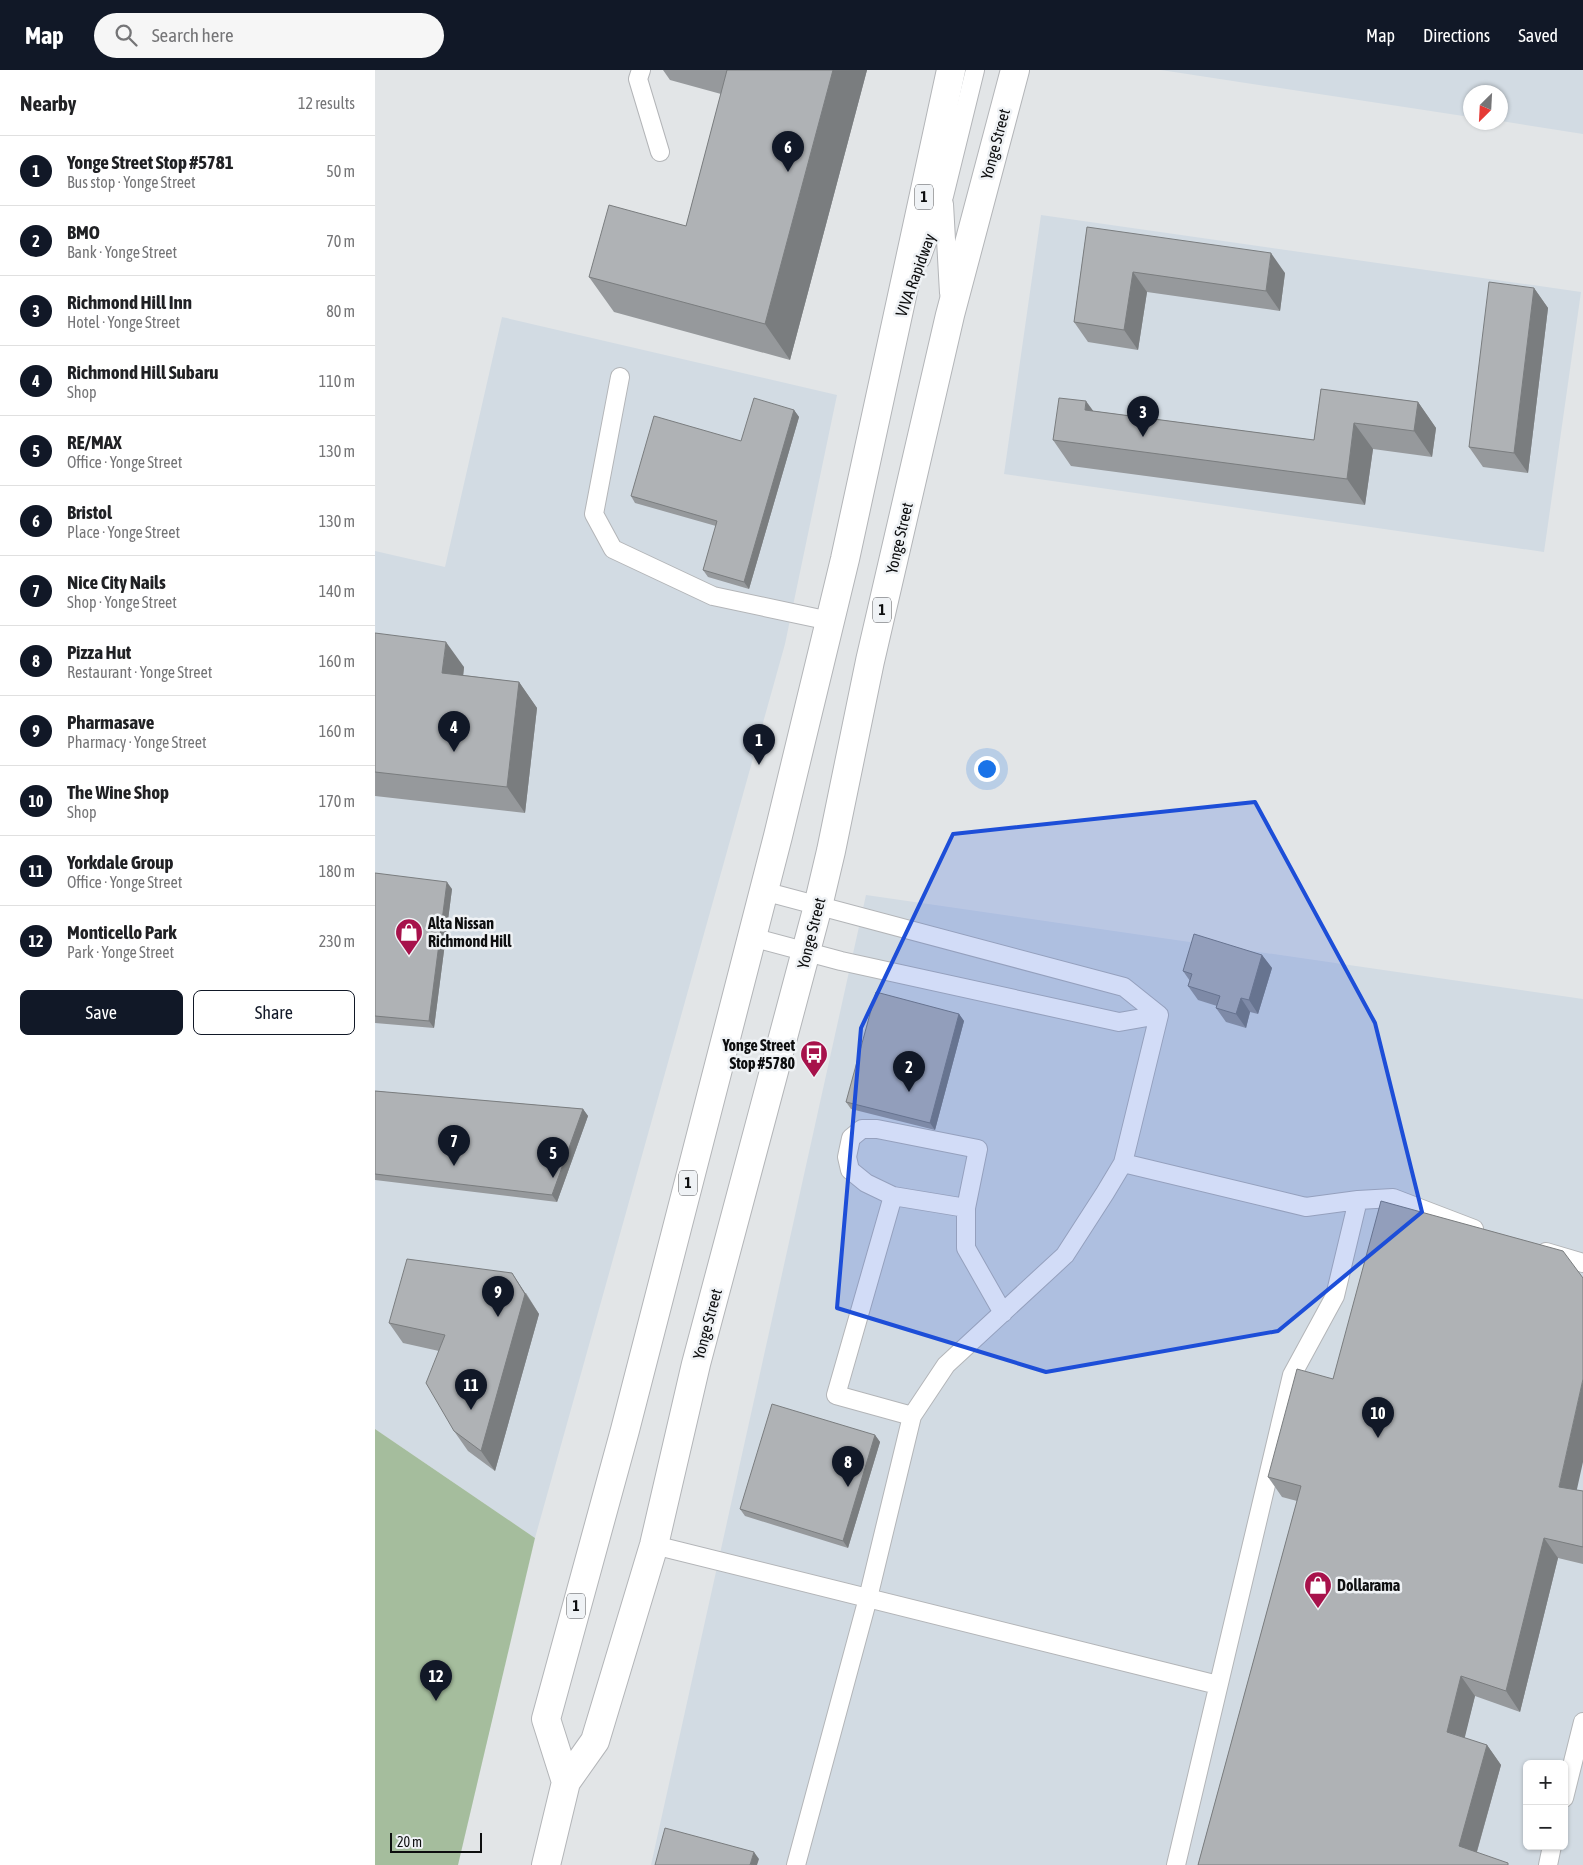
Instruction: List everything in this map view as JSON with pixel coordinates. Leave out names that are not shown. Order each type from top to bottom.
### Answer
[{"type":"main road","name":"1","points":[[763,891],[830,621],[897,325],[951,70]]},
{"type":"main road","name":"Yonge Street","points":[[546,1865],[566,1782],[595,1741],[654,1545],[696,1364],[818,906],[870,662],[950,315],[1015,70]]},
{"type":"main road","points":[[751,937],[763,891]]},
{"type":"main road","name":"1","points":[[566,1782],[545,1719],[625,1430],[751,937]]},
{"type":"lane","points":[[641,70],[638,79],[660,152]]},
{"type":"lane","name":"VIVA Rapidway","points":[[897,325],[944,196],[975,70]]},
{"type":"lane","name":"VIVA Rapidway","points":[[944,196],[950,315]]},
{"type":"lane","points":[[620,377],[594,514],[613,549],[713,596],[830,621]]},
{"type":"lane","points":[[763,891],[1124,987],[1159,1015]]},
{"type":"lane","points":[[751,937],[841,960],[1119,1022],[1159,1015]]},
{"type":"lane","points":[[797,1865],[868,1598],[912,1416],[946,1366],[1065,1254],[1123,1164],[1159,1015]]},
{"type":"lane","points":[[966,1208],[893,1196],[866,1183],[850,1170],[847,1157],[851,1138],[862,1129],[877,1129],[978,1149],[966,1208],[966,1248],[1003,1313]]},
{"type":"lane","points":[[1123,1164],[1306,1207],[1358,1200],[1393,1198],[1485,1233]]},
{"type":"lane","points":[[893,1196],[836,1395],[912,1416]]},
{"type":"lane","points":[[1176,1865],[1292,1375],[1335,1296],[1358,1200]]},
{"type":"lane","points":[[1530,1247],[1583,1263]]},
{"type":"lane","points":[[654,1545],[1218,1684]]},
{"type":"lane","points":[[1568,1782],[1583,1722]]},
{"type":"lane","points":[[1548,1865],[1552,1850]]},
{"type":"highlighted area","points":[[1255,802],[1375,1023],[1422,1212],[1278,1331],[1046,1372],[837,1308],[861,1028],[953,834]]},
{"type":"shaded area","points":[[1161,70],[1583,70],[1583,134],[1508,122],[1508,85],[1463,85],[1463,116]]},
{"type":"shaded area","points":[[1041,215],[1581,292],[1544,552],[1004,474]]},
{"type":"shaded area","points":[[502,317],[837,395],[785,644],[535,1538],[375,1429],[375,551],[445,567]]},
{"type":"shaded area","points":[[866,895],[1583,999],[1583,1865],[651,1865]]},
{"type":"green space","points":[[375,1429],[535,1538],[458,1865],[375,1865]]},
{"type":"building","points":[[727,70],[833,70],[765,324],[589,277],[609,205],[686,226]]},
{"type":"building","points":[[1087,227],[1271,253],[1266,291],[1133,272],[1124,330],[1074,322]]},
{"type":"building","points":[[1489,282],[1534,288],[1514,453],[1469,447]]},
{"type":"building","points":[[1321,389],[1418,402],[1414,431],[1354,423],[1347,479],[1053,440],[1059,398],[1086,401],[1085,410],[1314,440]]},
{"type":"building","points":[[754,398],[794,410],[744,582],[703,570],[717,521],[631,496],[654,416],[741,441]]},
{"type":"building","points":[[375,633],[446,642],[442,673],[519,682],[507,787],[375,772]]},
{"type":"building","name":"Alta Nissan Richmond Hill","points":[[375,873],[447,882],[429,1021],[375,1016]]},
{"type":"building","points":[[1194,934],[1262,955],[1249,1000],[1241,998],[1236,1014],[1216,1008],[1220,996],[1188,986],[1192,974],[1183,971]]},
{"type":"building","points":[[876,992],[959,1014],[930,1123],[846,1102]]},
{"type":"building","points":[[375,1091],[583,1109],[552,1195],[375,1174]]},
{"type":"building","points":[[1381,1201],[1563,1251],[1583,1278],[1583,1379],[1559,1487],[1583,1491],[1583,1547],[1544,1538],[1506,1691],[1461,1676],[1447,1732],[1487,1745],[1459,1846],[1508,1863],[1508,1865],[1198,1865],[1301,1486],[1268,1477],[1297,1369],[1333,1379]]},
{"type":"building","points":[[407,1259],[512,1273],[525,1294],[481,1451],[454,1431],[426,1383],[445,1335],[389,1323]]},
{"type":"building","points":[[772,1404],[875,1435],[843,1541],[740,1509]]},
{"type":"building","points":[[665,1828],[754,1852],[750,1865],[655,1865]]},
{"type":"place","name":"Bristol","points":[[788,172]]},
{"type":"place","name":"Richmond Hill Inn","points":[[1143,437]]},
{"type":"place","name":"Richmond Hill Subaru","points":[[454,752]]},
{"type":"place","name":"Yonge Street Stop #5781","points":[[759,765]]},
{"type":"place","name":"Alta Nissan Richmond Hill","points":[[409,956]]},
{"type":"place","name":"Yonge Street Stop #5780","points":[[814,1078]]},
{"type":"place","name":"BMO","points":[[909,1092]]},
{"type":"place","name":"Nice City Nails","points":[[454,1166]]},
{"type":"place","name":"RE/MAX","points":[[553,1178]]},
{"type":"place","name":"Pharmasave","points":[[498,1317]]},
{"type":"place","name":"Yorkdale Group","points":[[471,1410]]},
{"type":"place","name":"The Wine Shop","points":[[1378,1438]]},
{"type":"place","name":"Pizza Hut","points":[[848,1487]]},
{"type":"place","name":"Dollarama","points":[[1318,1609]]},
{"type":"place","name":"Monticello Park","points":[[436,1701]]}]
